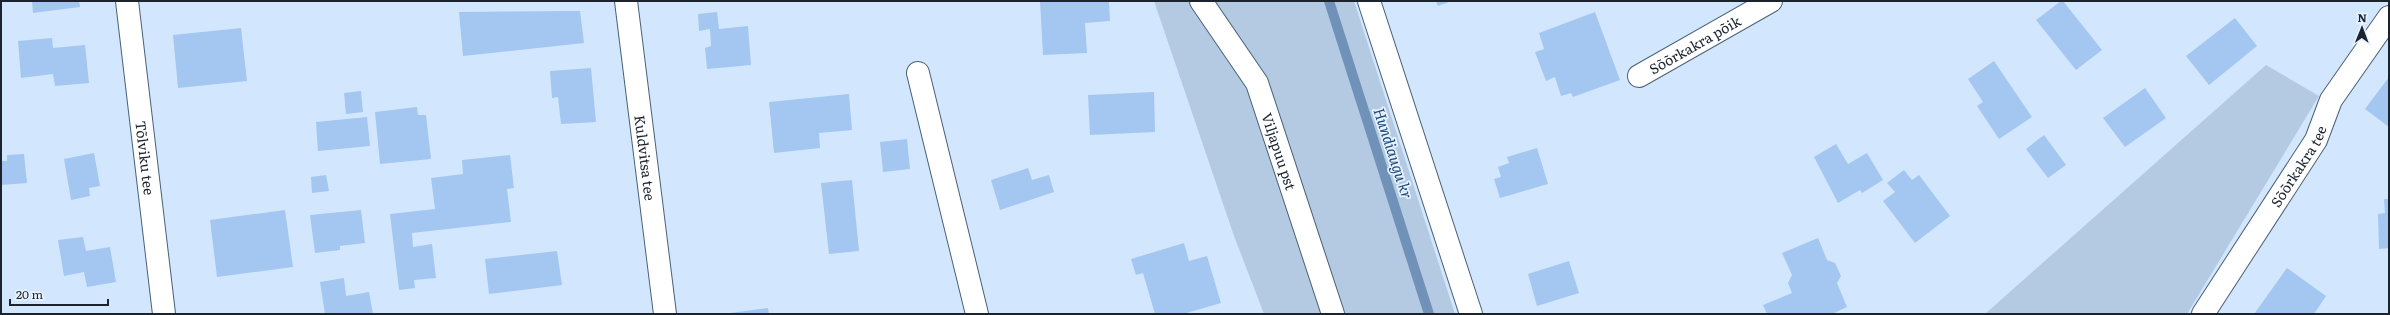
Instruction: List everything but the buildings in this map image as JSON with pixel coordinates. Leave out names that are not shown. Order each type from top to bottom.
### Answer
[{"type":"street","name":"Tõlviku tee","points":[[127,1],[164,314]]},
{"type":"street","name":"Kuldvitsa tee","points":[[626,1],[665,314]]},
{"type":"street","name":"Viljapuu pst","points":[[1201,1],[1256,83],[1333,314]]},
{"type":"street","points":[[1369,1],[1472,314]]},
{"type":"street","name":"Sõõrkakra põik","points":[[1638,76],[1771,1]]},
{"type":"street","name":"Sõõrkakra tee","points":[[2203,314],[2316,140],[2331,100],[2389,17]]},
{"type":"street","points":[[918,73],[977,314]]},
{"type":"shaded area","points":[[1154,1],[1354,1],[1455,314],[1264,314],[1234,236]]},
{"type":"shaded area","points":[[2266,65],[2319,96],[2187,314],[1985,314]]},
{"type":"waterway","name":"Hundiaugu kr","points":[[1329,1],[1429,314]]}]
